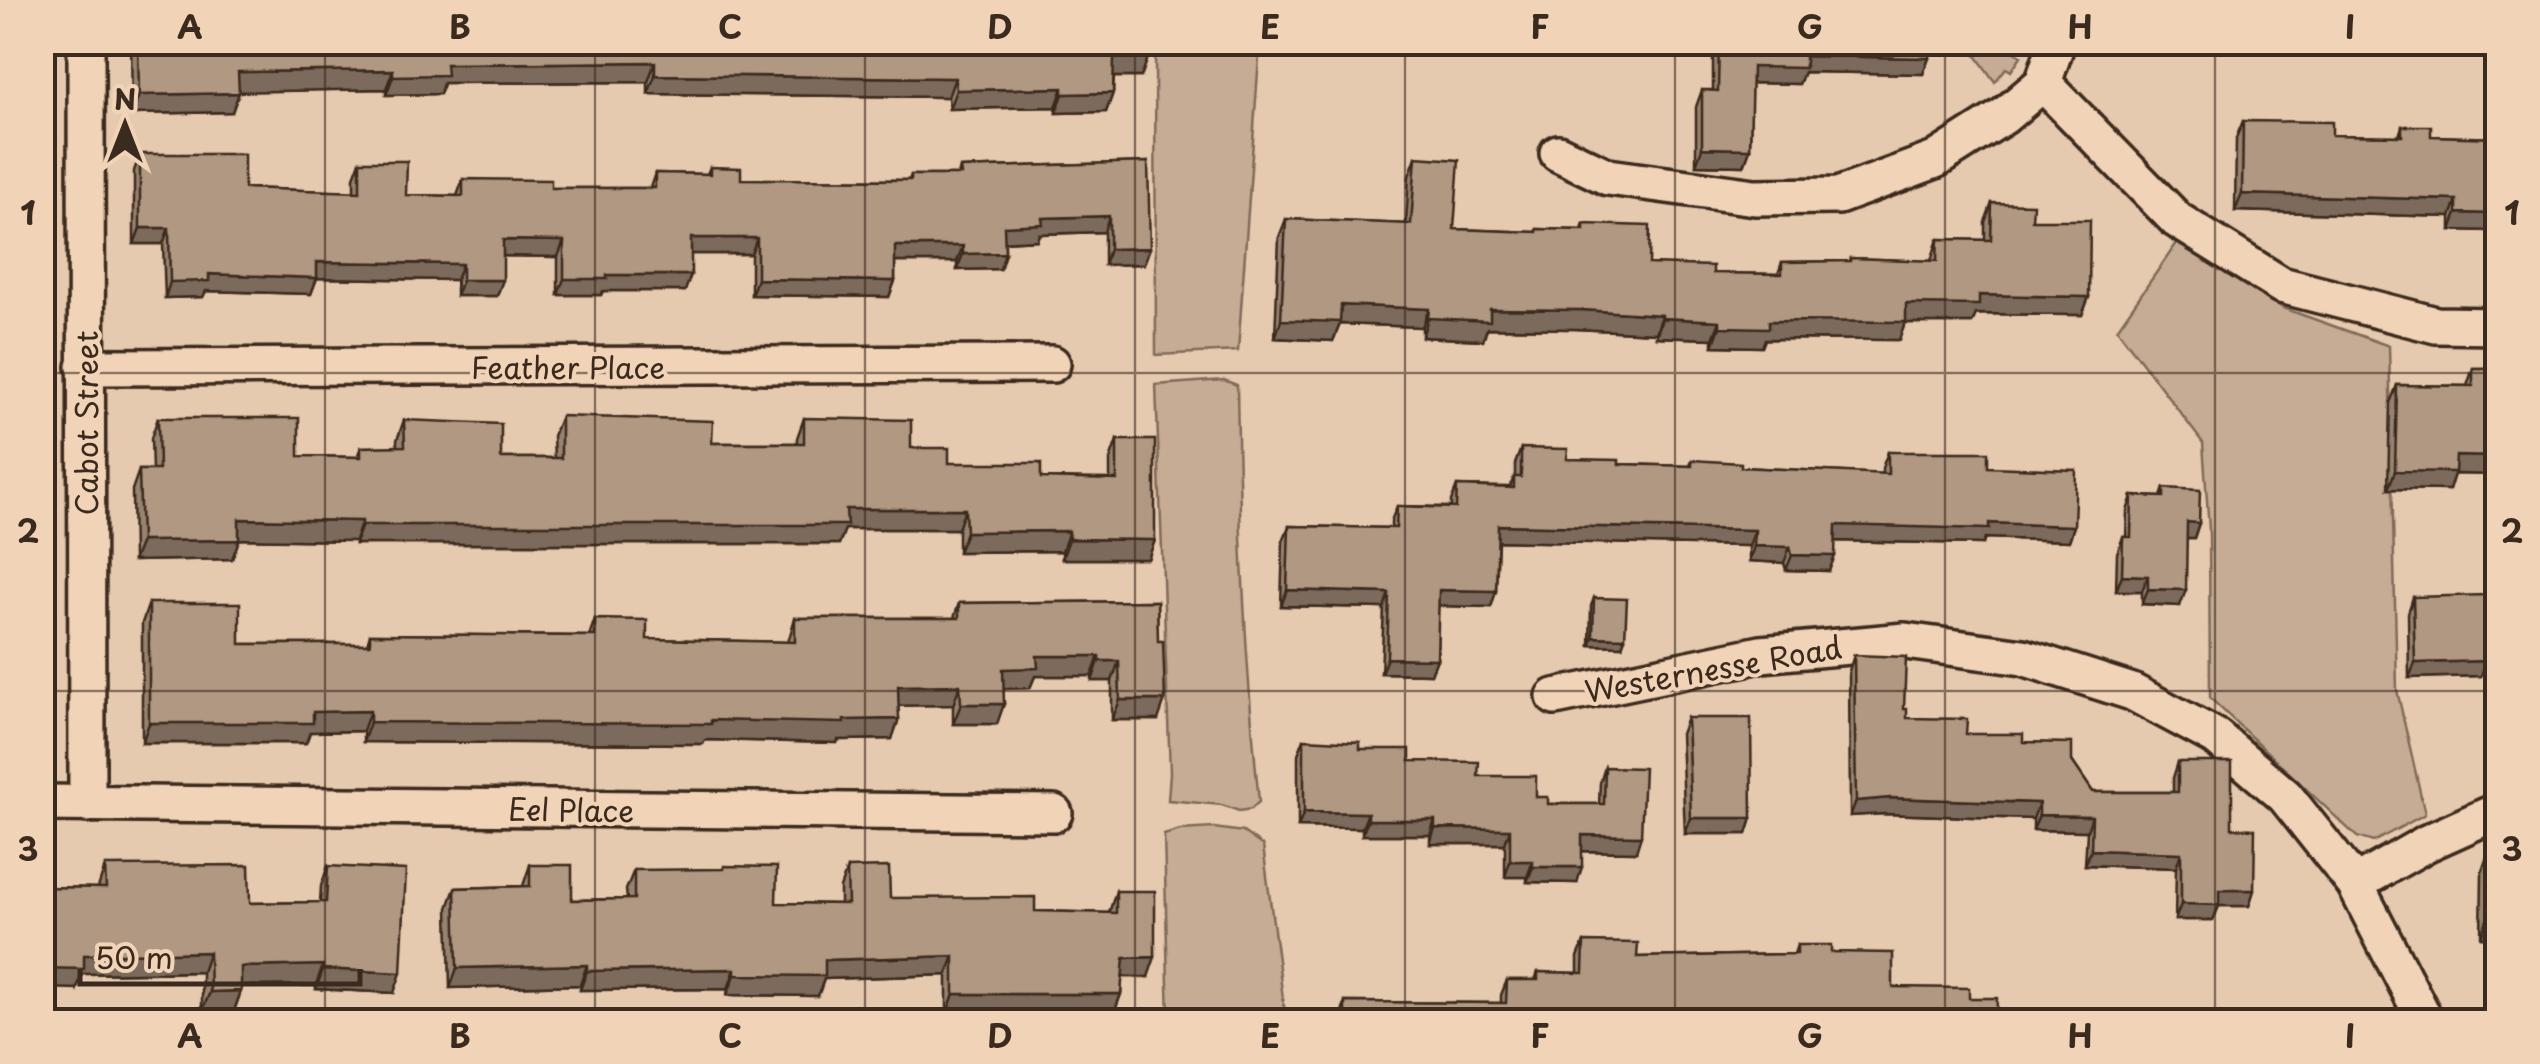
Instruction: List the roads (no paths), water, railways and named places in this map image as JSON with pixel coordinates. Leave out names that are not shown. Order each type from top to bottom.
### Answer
[{"type":"street","name":"Cabot Street","points":[[86,42],[87,804]]},
{"type":"street","points":[[1558,153],[1608,177],[1755,197],[1838,196],[1936,160],[2004,116],[2043,82],[2057,42]]},
{"type":"street","points":[[2043,82],[2177,220],[2280,286],[2436,325],[2498,326]]},
{"type":"street","name":"Feather Place","points":[[85,367],[1052,364]]},
{"type":"street","name":"Westernesse Road","points":[[1555,697],[1761,654],[1904,641],[2023,657],[2132,692],[2216,737],[2285,796],[2355,884],[2426,1022]]},
{"type":"street","name":"Eel Place","points":[[42,803],[1054,813]]},
{"type":"street","points":[[2355,884],[2427,843],[2498,811]]}]
